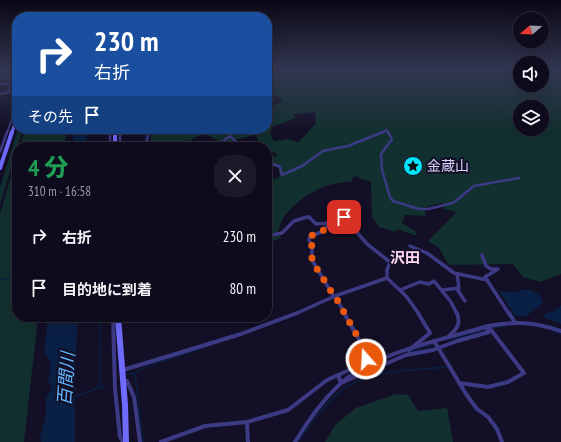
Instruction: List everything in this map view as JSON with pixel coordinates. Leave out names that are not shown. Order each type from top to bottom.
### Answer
[{"type":"street","points":[[0,94],[12,91]]},
{"type":"street","points":[[0,152],[12,118]]},
{"type":"street","points":[[272,163],[280,167],[282,175],[302,166],[323,151],[348,146],[387,130],[392,139],[382,151],[381,168],[390,197],[393,201],[420,209],[428,209],[453,203],[474,186],[519,178]]},
{"type":"street","points":[[0,168],[12,131]]},
{"type":"street","points":[[221,142],[230,136],[237,142]]},
{"type":"street","points":[[272,235],[282,233],[294,221],[307,217],[309,217],[316,224],[329,223],[344,217],[367,244],[390,262],[387,270],[387,278],[400,290],[424,322],[430,333],[428,337],[410,347],[409,350]]},
{"type":"street","points":[[161,442],[205,426],[247,422],[288,410],[327,380],[364,363],[366,359],[366,352],[312,260],[312,246],[309,240],[310,236],[322,232],[329,223]]},
{"type":"street","points":[[410,246],[423,250],[450,271],[457,274],[487,280],[514,321]]},
{"type":"street","points":[[482,255],[483,264],[486,268],[489,270],[498,269],[485,277],[487,280]]},
{"type":"street","points":[[457,274],[459,288],[457,289]]},
{"type":"street","points":[[123,370],[241,334],[286,318],[334,296],[387,278]]},
{"type":"street","points":[[341,383],[406,355],[436,344],[449,336],[458,326],[459,320],[455,309],[434,281],[429,284],[420,282],[400,290]]},
{"type":"street","points":[[442,290],[457,289]]},
{"type":"street","points":[[457,289],[465,301]]},
{"type":"street","points":[[449,336],[514,321],[530,322],[561,331]]},
{"type":"street","points":[[113,322],[115,389],[120,437],[124,442]]},
{"type":"street","points":[[118,322],[123,370],[124,442]]},
{"type":"street","points":[[295,442],[301,431],[341,383],[354,373],[391,356],[409,350],[457,341],[488,332],[487,328]]},
{"type":"street","points":[[459,383],[488,387],[508,382],[524,373],[487,328]]},
{"type":"street","points":[[436,344],[472,402],[497,428],[502,442]]},
{"type":"street","points":[[338,375],[341,383]]},
{"type":"street","points":[[123,383],[127,381],[134,397],[140,442]]},
{"type":"street","points":[[247,422],[248,442]]},
{"type":"green space","points":[[272,90],[513,90],[513,92],[549,92],[549,90],[561,90],[561,274],[540,282],[523,277],[513,264],[449,265],[439,248],[428,241],[457,212],[444,209],[442,203],[424,208],[426,216],[405,215],[402,223],[415,231],[417,236],[398,229],[395,232],[379,227],[372,217],[371,182],[354,176],[351,182],[342,182],[323,187],[297,203],[282,220],[278,231],[281,238],[272,241],[272,179],[277,179],[280,175],[278,167],[272,167],[272,158],[277,156],[272,152],[272,142],[254,142],[258,141],[256,135],[220,142],[211,137],[200,135],[191,140],[191,142],[151,142],[151,134],[270,134],[274,141],[289,139],[298,143],[316,123],[315,112],[293,114],[295,118],[272,127],[272,107],[282,102],[281,98],[272,95]]},
{"type":"green space","points":[[16,134],[21,134],[19,142],[14,142]]},
{"type":"green space","points":[[24,134],[66,134],[65,142],[21,142]]},
{"type":"green space","points":[[12,149],[12,165],[0,204],[0,188]]},
{"type":"green space","points":[[12,173],[12,322],[37,322],[24,442],[0,442],[0,214]]},
{"type":"green space","points":[[396,394],[408,395],[418,411],[447,408],[453,442],[325,442],[336,424],[356,408]]},
{"type":"water","points":[[73,134],[87,134],[86,142],[73,142]]},
{"type":"water","points":[[527,289],[540,296],[543,304],[526,316],[515,316],[499,291],[514,292]]},
{"type":"water","points":[[561,305],[561,324],[545,318],[544,315],[549,311],[553,312]]},
{"type":"water","name":"百間川","points":[[47,322],[78,322],[75,369],[75,442],[41,442],[40,438],[46,414],[46,399],[52,387],[48,381],[51,364],[44,352]]},
{"type":"waterway","points":[[8,91],[12,90]]},
{"type":"waterway","points":[[0,93],[5,92]]},
{"type":"waterway","points":[[144,141],[145,134]]},
{"type":"waterway","points":[[121,138],[121,142]]},
{"type":"waterway","points":[[137,142],[144,141]]},
{"type":"waterway","points":[[0,280],[12,277]]},
{"type":"waterway","points":[[100,322],[100,387]]},
{"type":"waterway","points":[[491,328],[506,326]]},
{"type":"waterway","points":[[445,340],[484,330]]},
{"type":"waterway","points":[[552,330],[561,334]]},
{"type":"waterway","points":[[407,353],[434,344]]},
{"type":"waterway","points":[[135,374],[145,367],[208,346]]},
{"type":"waterway","points":[[298,442],[330,401],[342,390],[355,382],[384,373],[447,367]]},
{"type":"waterway","points":[[130,375],[135,374]]},
{"type":"waterway","points":[[135,374],[143,442]]},
{"type":"waterway","points":[[100,387],[106,385]]},
{"type":"waterway","name":"百間川","points":[[74,397],[100,387]]},
{"type":"place","name":"金蔵山","points":[[413,166]]},
{"type":"district","name":"沢田","points":[[405,257]]},
{"type":"route","points":[[344,217],[329,223],[322,232],[310,236],[309,240],[312,246],[312,260],[335,296],[366,352],[366,359]]}]
